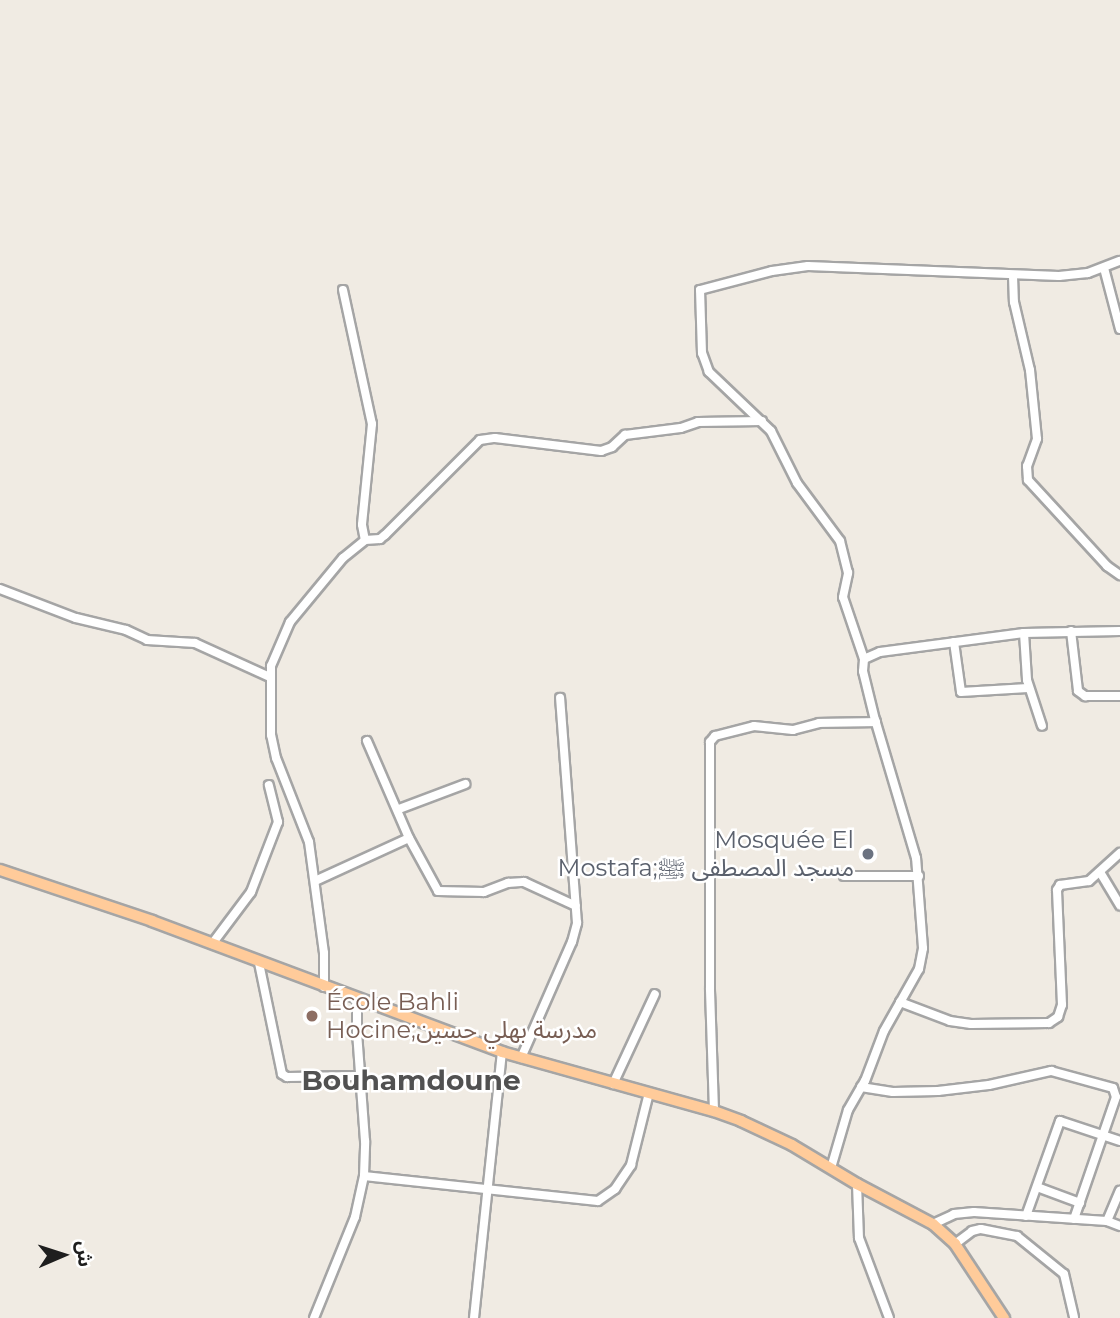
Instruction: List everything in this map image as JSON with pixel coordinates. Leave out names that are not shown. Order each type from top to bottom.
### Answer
[{"type":"main road","points":[[0,870],[212,944],[502,1052],[714,1111],[792,1145],[857,1184],[933,1224],[956,1244],[1004,1318]]},
{"type":"street","points":[[831,1168],[843,1123],[884,1031],[922,959],[924,938],[919,876],[863,671],[864,659],[843,597],[848,573],[840,541],[797,483],[771,431],[720,385],[704,363],[700,290],[772,271],[808,267],[1059,276],[1104,268],[1120,261]]},
{"type":"street","points":[[1104,268],[1120,329]]},
{"type":"street","points":[[1013,276],[1014,302],[1030,370],[1037,439],[1027,466],[1028,480],[1107,566],[1120,575]]},
{"type":"street","points":[[343,290],[372,424],[362,525],[365,540]]},
{"type":"street","points":[[324,987],[324,953],[309,842],[276,758],[269,715],[270,677],[280,641],[290,622],[343,558],[365,540],[370,541],[385,535],[480,440],[495,438],[601,451],[625,435],[681,428],[698,422],[762,421]]},
{"type":"street","points":[[0,589],[76,618],[126,630],[147,640],[195,643],[270,677]]},
{"type":"street","points":[[1071,631],[1078,691],[1086,696],[1120,696]]},
{"type":"street","points":[[864,659],[880,652],[1024,633],[1120,631]]},
{"type":"street","points":[[1024,633],[1028,688],[1042,726]]},
{"type":"street","points":[[954,642],[961,692],[1028,688]]},
{"type":"street","points":[[521,1058],[572,942],[576,906],[560,698]]},
{"type":"street","points":[[714,1111],[710,988],[709,742],[715,736],[754,726],[793,730],[820,723],[876,722]]},
{"type":"street","points":[[367,741],[399,809],[409,838],[439,892],[484,892],[508,883],[524,882],[576,906]]},
{"type":"street","points":[[399,809],[466,784]]},
{"type":"street","points":[[212,944],[251,892],[278,822],[269,785]]},
{"type":"street","points":[[315,881],[409,838]]},
{"type":"street","points":[[900,1002],[950,1021],[971,1024],[1049,1023],[1058,1017],[1062,1005],[1058,890],[1060,885],[1089,881],[1120,853]]},
{"type":"street","points":[[1100,872],[1120,905]]},
{"type":"street","points":[[844,876],[919,876]]},
{"type":"street","points":[[259,963],[284,1077],[360,1076]]},
{"type":"street","points":[[613,1084],[655,994]]},
{"type":"street","points":[[314,1318],[355,1217],[364,1176],[365,1141],[357,1000]]},
{"type":"street","points":[[474,1318],[502,1052]]},
{"type":"street","points":[[861,1087],[893,1092],[938,1091],[989,1085],[1045,1071],[1057,1072],[1115,1090],[1116,1097],[1074,1219]]},
{"type":"street","points":[[364,1176],[594,1202],[607,1196],[631,1165],[649,1093]]},
{"type":"street","points":[[1026,1216],[1060,1121],[1120,1141]]},
{"type":"street","points":[[857,1184],[859,1238],[889,1318]]},
{"type":"street","points":[[1037,1187],[1080,1203]]},
{"type":"street","points":[[1107,1221],[1120,1191]]},
{"type":"street","points":[[933,1224],[954,1214],[974,1213],[1107,1221],[1120,1226]]},
{"type":"street","points":[[956,1244],[972,1231],[981,1229],[1017,1236],[1064,1274],[1074,1317]]},
{"type":"place","name":"Mosquée El Mostafa;مسجد المصطفى ﷺ","points":[[868,854]]},
{"type":"place","name":"École Bahli Hocine;مدرسة بهلي حسين","points":[[312,1016]]},
{"type":"district","name":"Bouhamdoune","points":[[411,1080]]}]
